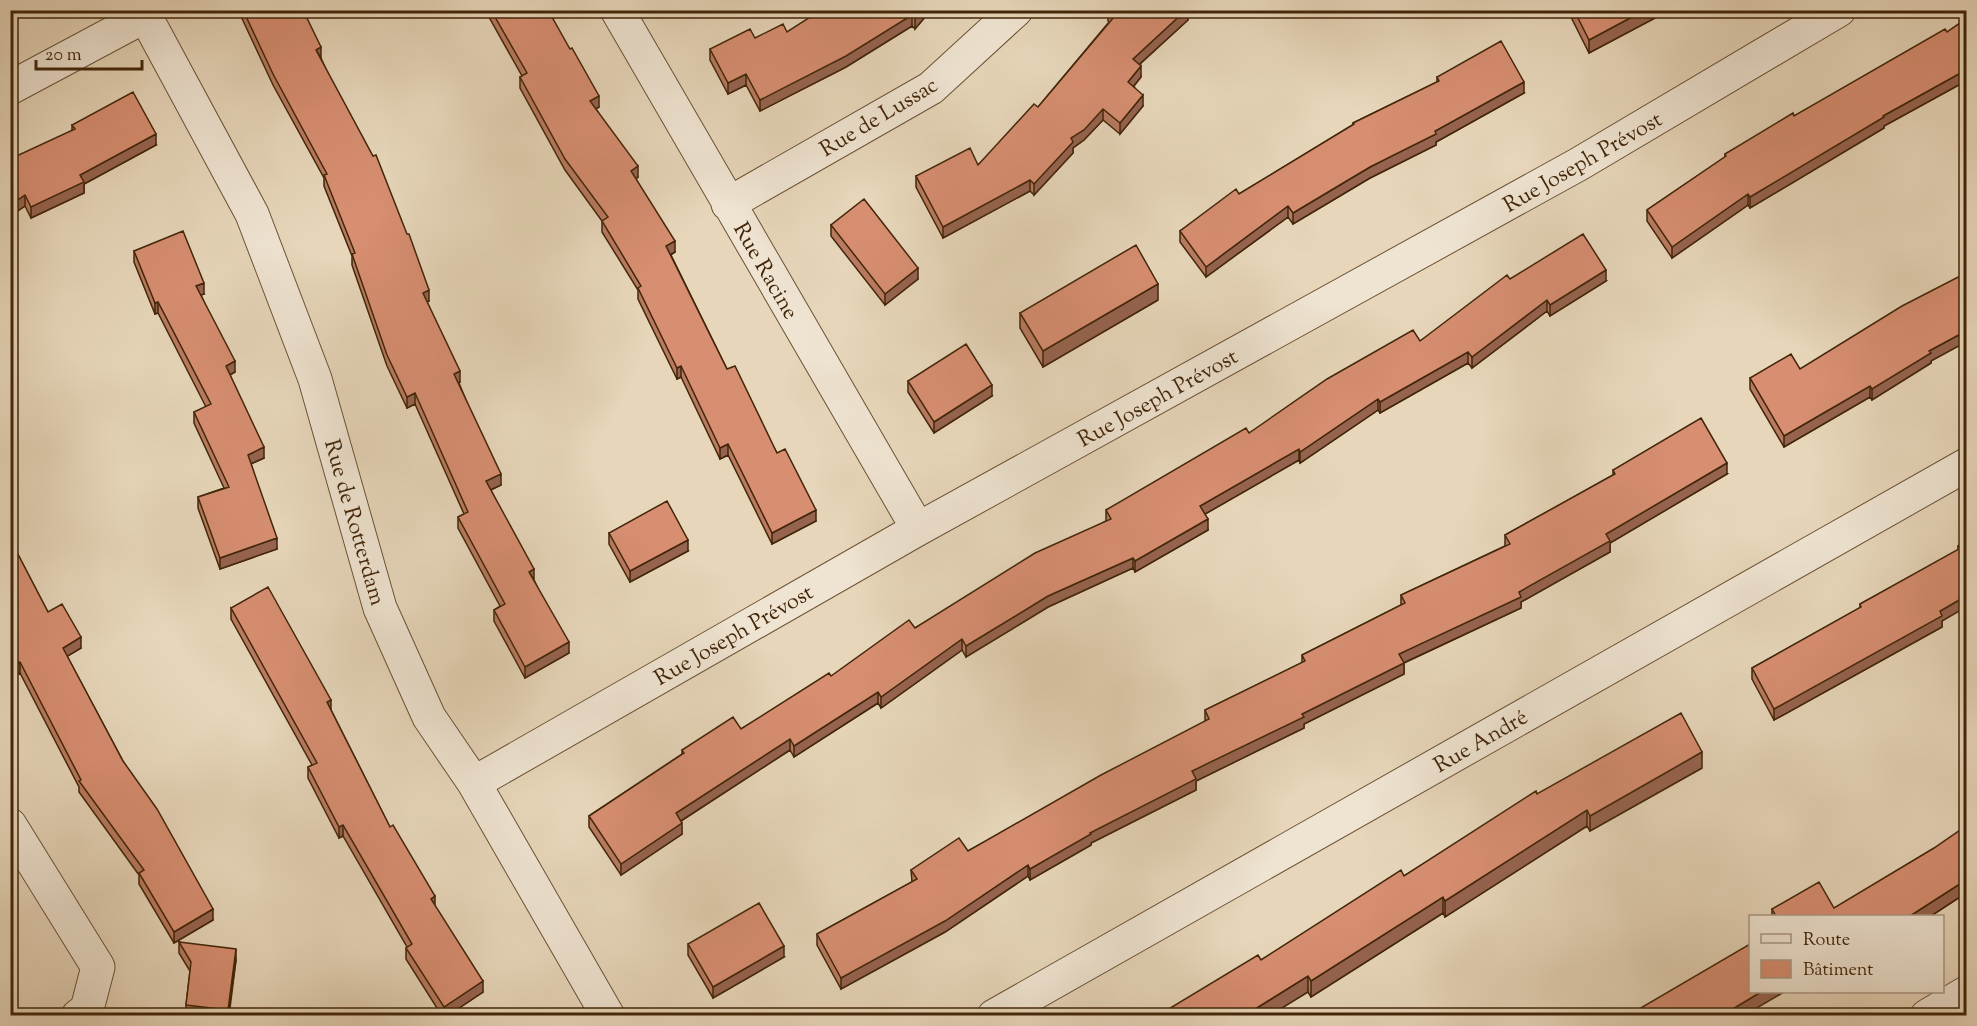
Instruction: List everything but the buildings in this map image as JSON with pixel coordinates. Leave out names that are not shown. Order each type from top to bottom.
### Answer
[{"type":"street","name":"Rue Racine","points":[[617,10],[918,528]]},
{"type":"street","name":"Rue de Lussac","points":[[728,204],[931,87],[1016,10]]},
{"type":"street","name":"Rue Joseph Prévost","points":[[474,783],[918,528],[1579,164],[1839,10]]},
{"type":"street","points":[[10,88],[143,13]]},
{"type":"street","name":"Rue de Rotterdam","points":[[143,13],[252,214],[315,379],[380,608],[429,717],[474,783],[608,1016]]},
{"type":"street","name":"Rue André","points":[[994,1016],[1966,465]]},
{"type":"street","points":[[10,825],[98,967],[87,1009],[78,1016]]},
{"type":"street","points":[[1927,1016],[1966,993]]}]
